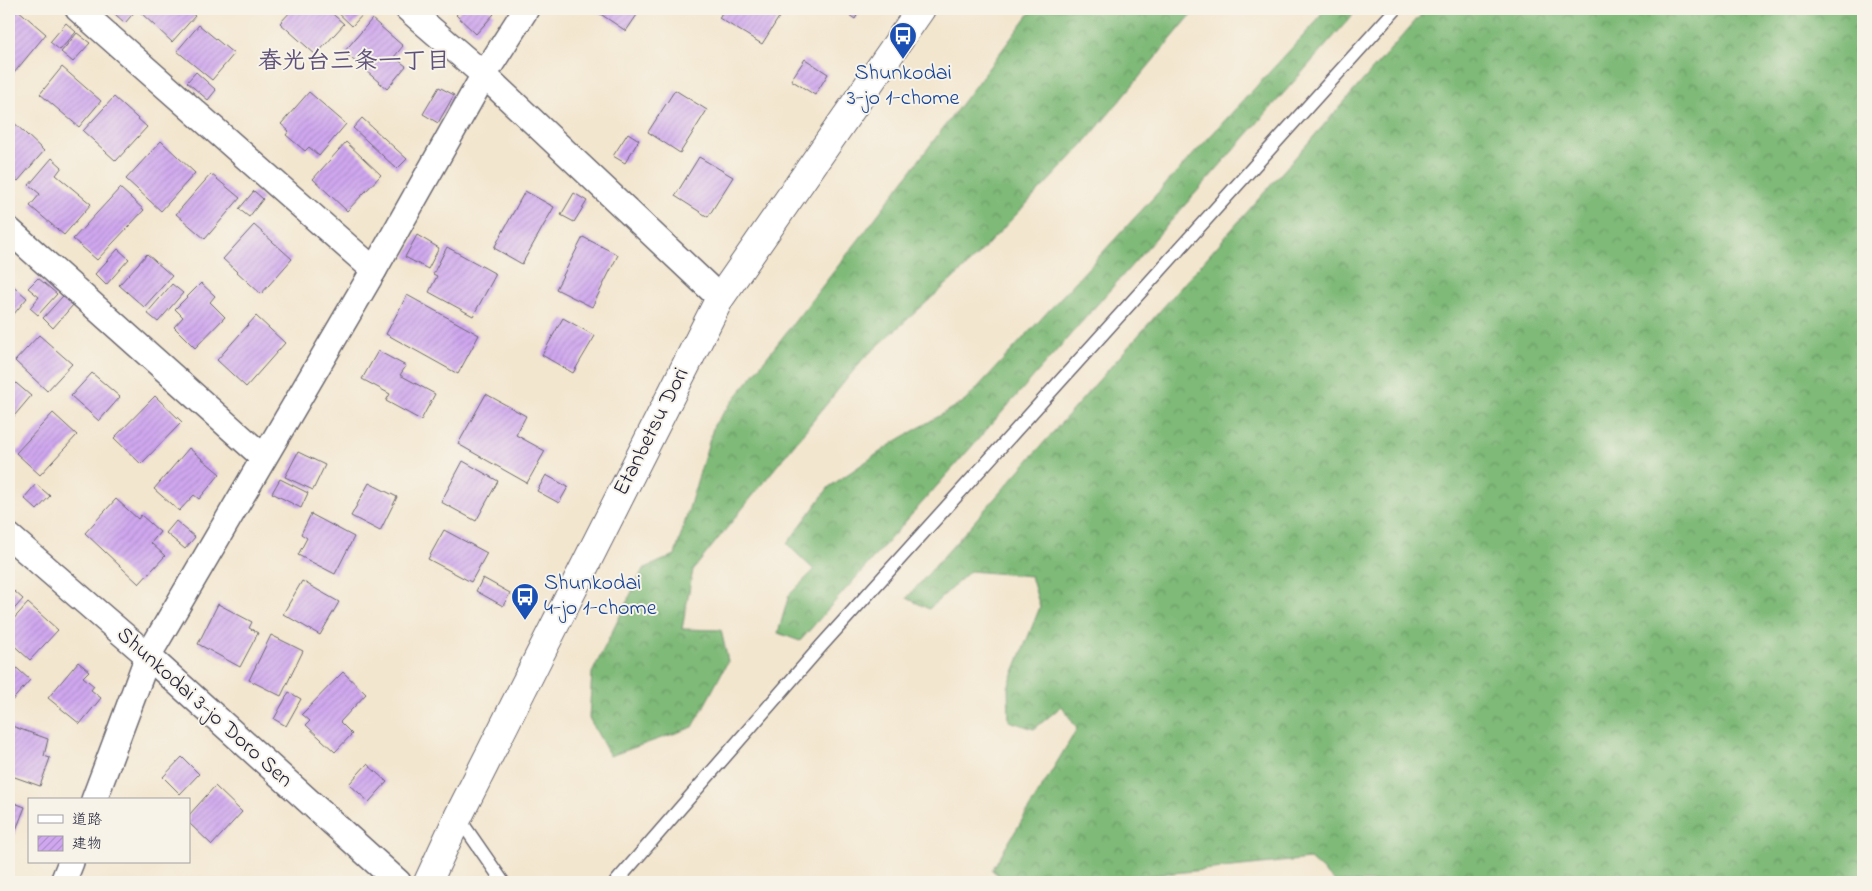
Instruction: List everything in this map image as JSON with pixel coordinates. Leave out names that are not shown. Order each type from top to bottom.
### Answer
[{"type":"main road","name":"Etanbetsu Dori","points":[[428,882],[458,817],[720,298],[921,9]]},
{"type":"street","points":[[78,9],[374,270]]},
{"type":"street","points":[[408,9],[484,75],[720,298]]},
{"type":"street","points":[[95,798],[148,656],[263,456],[374,270],[484,75],[526,9]]},
{"type":"street","points":[[9,230],[263,456]]},
{"type":"street","name":"Shunkodai 3-jo Doro Sen","points":[[9,536],[148,656],[398,882]]},
{"type":"street","points":[[63,882],[70,864]]},
{"type":"lane","points":[[616,882],[829,638],[1396,9]]},
{"type":"lane","points":[[458,817],[503,882]]},
{"type":"green space","points":[[1033,9],[1196,9],[1081,147],[966,267],[862,360],[693,570],[682,629],[721,630],[728,661],[693,727],[610,756],[589,718],[592,673],[643,569],[675,555],[714,425],[867,229]]},
{"type":"green space","points":[[1324,9],[1358,9],[800,641],[778,633],[789,595],[814,570],[787,544],[829,487],[896,441],[965,401],[1316,22]]},
{"type":"green space","points":[[1426,9],[1863,9],[1863,882],[1336,882],[1310,859],[1086,882],[1007,882],[992,870],[1077,729],[1062,706],[1034,729],[1009,721],[1008,687],[1040,607],[1031,576],[970,571],[929,609],[907,598]]},
{"type":"building","points":[[17,9],[46,34],[9,79],[9,19]]},
{"type":"building","points":[[120,9],[137,9],[125,23],[115,14]]},
{"type":"building","points":[[143,9],[187,9],[195,16],[172,42],[140,12]]},
{"type":"building","points":[[293,9],[327,9],[344,24],[316,55],[280,23]]},
{"type":"building","points":[[334,9],[368,9],[352,26]]},
{"type":"building","points":[[462,9],[489,9],[494,14],[476,34],[456,15]]},
{"type":"building","points":[[593,9],[641,9],[626,31]]},
{"type":"building","points":[[724,9],[780,9],[783,11],[762,44],[719,18]]},
{"type":"building","points":[[840,9],[861,9],[855,19]]},
{"type":"building","points":[[372,19],[403,46],[394,57],[406,66],[387,89],[344,52]]},
{"type":"building","points":[[66,23],[76,32],[60,50],[50,42]]},
{"type":"building","points":[[199,25],[234,54],[212,80],[177,51]]},
{"type":"building","points":[[77,33],[90,43],[73,62],[61,52]]},
{"type":"building","points":[[805,59],[828,74],[815,95],[791,80]]},
{"type":"building","points":[[62,67],[101,101],[79,127],[40,94]]},
{"type":"building","points":[[196,72],[216,90],[208,100],[187,82]]},
{"type":"building","points":[[439,87],[454,95],[438,123],[423,114]]},
{"type":"building","points":[[675,90],[707,110],[680,153],[648,132]]},
{"type":"building","points":[[309,92],[346,124],[319,156],[309,147],[305,151],[286,135],[289,131],[281,124]]},
{"type":"building","points":[[114,97],[147,127],[116,161],[83,131]]},
{"type":"building","points":[[9,118],[44,151],[18,181],[9,173]]},
{"type":"building","points":[[362,118],[407,159],[397,169],[353,128]]},
{"type":"building","points":[[628,133],[639,140],[625,163],[613,156]]},
{"type":"building","points":[[161,141],[195,173],[161,211],[126,179]]},
{"type":"building","points":[[346,142],[381,175],[347,211],[313,179]]},
{"type":"building","points":[[699,157],[733,177],[708,217],[675,196]]},
{"type":"building","points":[[52,158],[62,167],[56,175],[91,204],[64,235],[30,206],[40,194],[29,185]]},
{"type":"building","points":[[211,174],[240,198],[205,239],[176,214]]},
{"type":"building","points":[[120,188],[144,210],[97,260],[73,239]]},
{"type":"building","points":[[254,191],[263,199],[249,217],[239,209]]},
{"type":"building","points":[[525,191],[554,207],[522,264],[494,248]]},
{"type":"building","points":[[574,193],[587,201],[574,222],[561,215]]},
{"type":"building","points":[[254,225],[292,259],[261,294],[223,259]]},
{"type":"building","points":[[417,235],[439,248],[428,269],[405,257]]},
{"type":"building","points":[[583,237],[618,255],[592,307],[556,289]]},
{"type":"building","points":[[447,247],[496,274],[473,316],[429,292],[437,276],[433,274]]},
{"type":"building","points":[[118,249],[129,259],[106,285],[95,274]]},
{"type":"building","points":[[147,254],[172,276],[144,307],[119,285]]},
{"type":"building","points":[[38,278],[57,294],[38,315],[30,308],[39,297],[28,288]]},
{"type":"building","points":[[9,282],[27,298],[9,320]]},
{"type":"building","points":[[201,283],[215,296],[210,302],[225,317],[195,348],[174,327],[183,317],[175,309]]},
{"type":"building","points":[[172,284],[183,293],[158,322],[147,313]]},
{"type":"building","points":[[407,295],[479,335],[458,374],[386,334]]},
{"type":"building","points":[[63,296],[73,305],[53,328],[43,318]]},
{"type":"building","points":[[256,316],[285,343],[246,387],[217,360]]},
{"type":"building","points":[[563,318],[595,336],[573,373],[542,355]]},
{"type":"building","points":[[39,335],[72,364],[47,391],[15,361]]},
{"type":"building","points":[[378,351],[406,366],[400,375],[435,394],[421,420],[386,401],[390,394],[362,379]]},
{"type":"building","points":[[92,373],[120,397],[99,421],[71,396]]},
{"type":"building","points":[[9,377],[31,396],[9,422]]},
{"type":"building","points":[[486,394],[526,416],[516,435],[545,451],[527,483],[458,444]]},
{"type":"building","points":[[155,396],[182,422],[141,464],[114,438]]},
{"type":"building","points":[[53,413],[77,435],[40,475],[16,453]]},
{"type":"building","points":[[189,448],[220,474],[199,499],[194,495],[179,511],[154,489]]},
{"type":"building","points":[[298,452],[325,465],[313,490],[285,477]]},
{"type":"building","points":[[463,461],[498,481],[476,521],[441,502]]},
{"type":"building","points":[[546,475],[568,487],[559,503],[537,491]]},
{"type":"building","points":[[280,479],[308,493],[301,508],[272,493]]},
{"type":"building","points":[[369,483],[397,497],[380,531],[351,516]]},
{"type":"building","points":[[36,484],[50,496],[37,510],[24,498]]},
{"type":"building","points":[[116,499],[138,519],[141,515],[160,532],[151,543],[165,556],[139,584],[85,533]]},
{"type":"building","points":[[311,514],[354,537],[335,574],[298,555],[307,538],[301,534]]},
{"type":"building","points":[[176,521],[195,537],[185,549],[166,533]]},
{"type":"building","points":[[444,530],[487,553],[471,582],[428,559]]},
{"type":"building","points":[[483,578],[510,593],[503,606],[476,591]]},
{"type":"building","points":[[302,581],[339,602],[320,635],[283,614]]},
{"type":"building","points":[[14,591],[23,599],[9,615],[9,597]]},
{"type":"building","points":[[28,603],[58,630],[30,660],[9,641],[9,624]]},
{"type":"building","points":[[218,604],[252,622],[249,628],[258,633],[240,667],[198,644]]},
{"type":"building","points":[[271,635],[303,651],[281,696],[249,680]]},
{"type":"building","points":[[9,661],[30,680],[9,704]]},
{"type":"building","points":[[78,662],[89,671],[83,677],[94,686],[91,690],[101,698],[80,724],[48,698]]},
{"type":"building","points":[[343,672],[366,694],[340,722],[352,734],[335,752],[306,725],[310,721],[302,714]]},
{"type":"building","points":[[289,692],[301,699],[286,726],[274,719]]},
{"type":"building","points":[[9,725],[48,739],[44,756],[50,758],[40,786],[9,775]]},
{"type":"building","points":[[182,757],[199,774],[180,794],[163,777]]},
{"type":"building","points":[[367,764],[387,782],[369,802],[349,784]]},
{"type":"building","points":[[215,786],[242,812],[212,845],[190,824],[190,814]]},
{"type":"building","points":[[9,801],[25,807],[12,840],[9,839]]},
{"type":"place","name":"Shunkodai 3-jo 1-chome","points":[[903,60]]},
{"type":"place","name":"Shunkodai 4-jo 1-chome","points":[[525,621]]},
{"type":"district","name":"春光台三条一丁目","points":[[354,62]]}]
